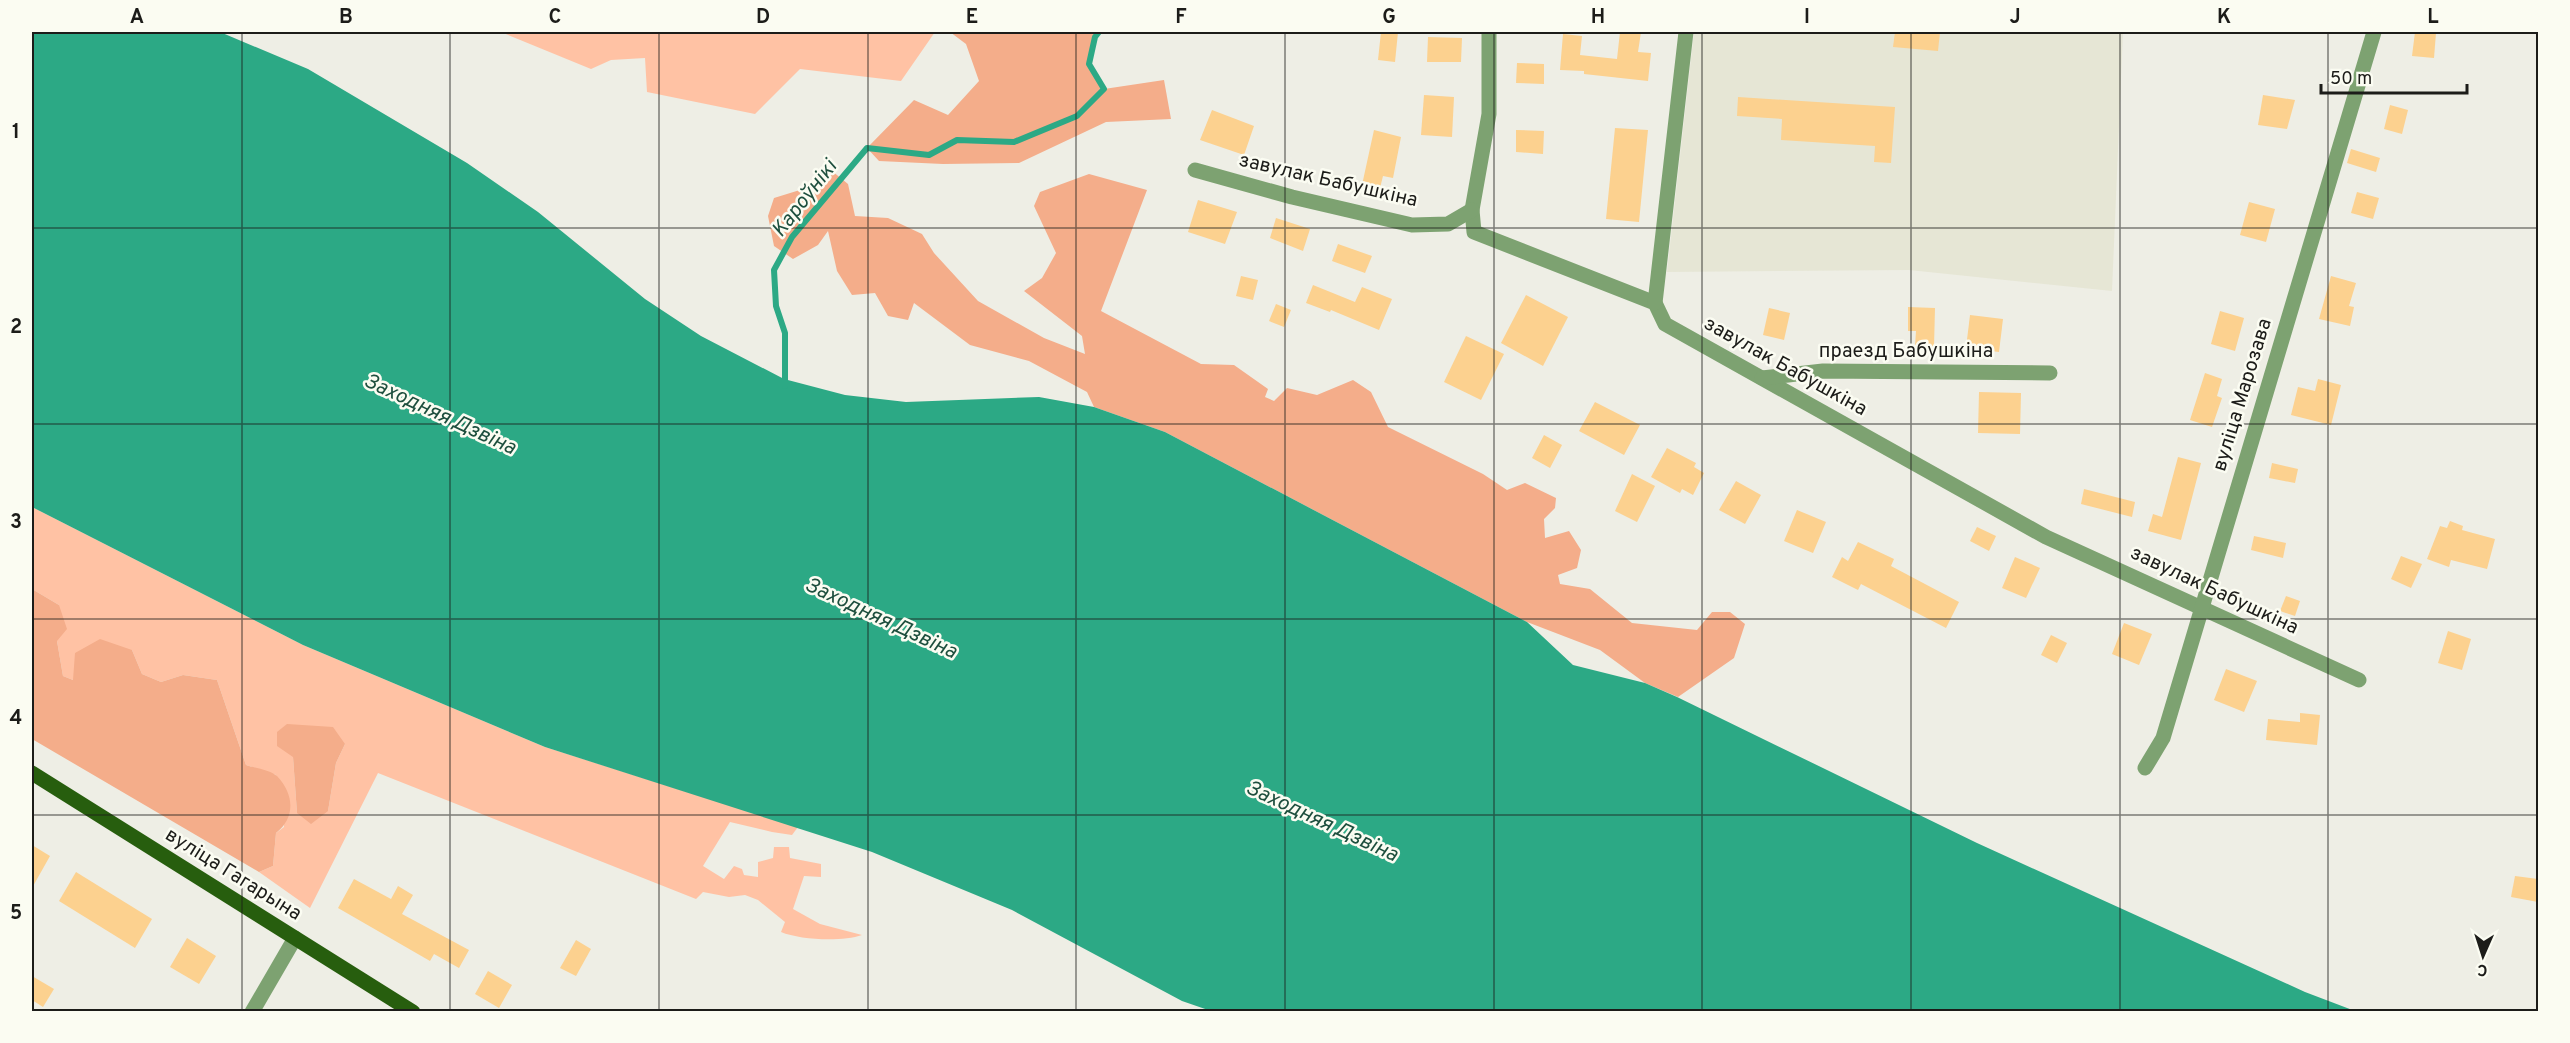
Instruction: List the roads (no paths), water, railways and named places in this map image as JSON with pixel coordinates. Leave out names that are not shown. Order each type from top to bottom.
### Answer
[{"type":"main road","name":"вуліца Гагарына","points":[[32,773],[413,1011]]},
{"type":"street","points":[[1489,32],[1489,114],[1472,210],[1473,231],[1655,303],[1686,32]]},
{"type":"street","name":"вуліца Марозава","points":[[2145,768],[2163,738],[2374,32]]},
{"type":"street","name":"завулак Бабушкіна","points":[[1195,170],[1292,197],[1412,225],[1448,224],[1472,210]]},
{"type":"street","name":"завулак Бабушкіна","points":[[1655,303],[1665,324],[2046,537],[2359,680]]},
{"type":"street","name":"праезд Бабушкіна","points":[[1762,378],[1823,371],[2050,374]]},
{"type":"street","points":[[252,1011],[295,938]]},
{"type":"water","name":"Заходняя Дзвіна","points":[[32,32],[220,32],[308,69],[467,163],[538,212],[645,299],[701,336],[784,379],[845,395],[906,402],[1039,397],[1094,407],[1165,432],[1527,622],[1573,665],[1645,683],[1677,697],[1977,843],[2305,992],[2355,1011],[1211,1011],[1182,1001],[1012,910],[872,852],[545,747],[303,645],[32,507]]},
{"type":"waterway","name":"Кароўнікі","points":[[785,386],[785,333],[776,306],[774,270],[792,237],[867,148],[929,155],[957,140],[1014,142],[1077,116],[1104,89],[1089,64],[1095,37],[1099,32]]}]
